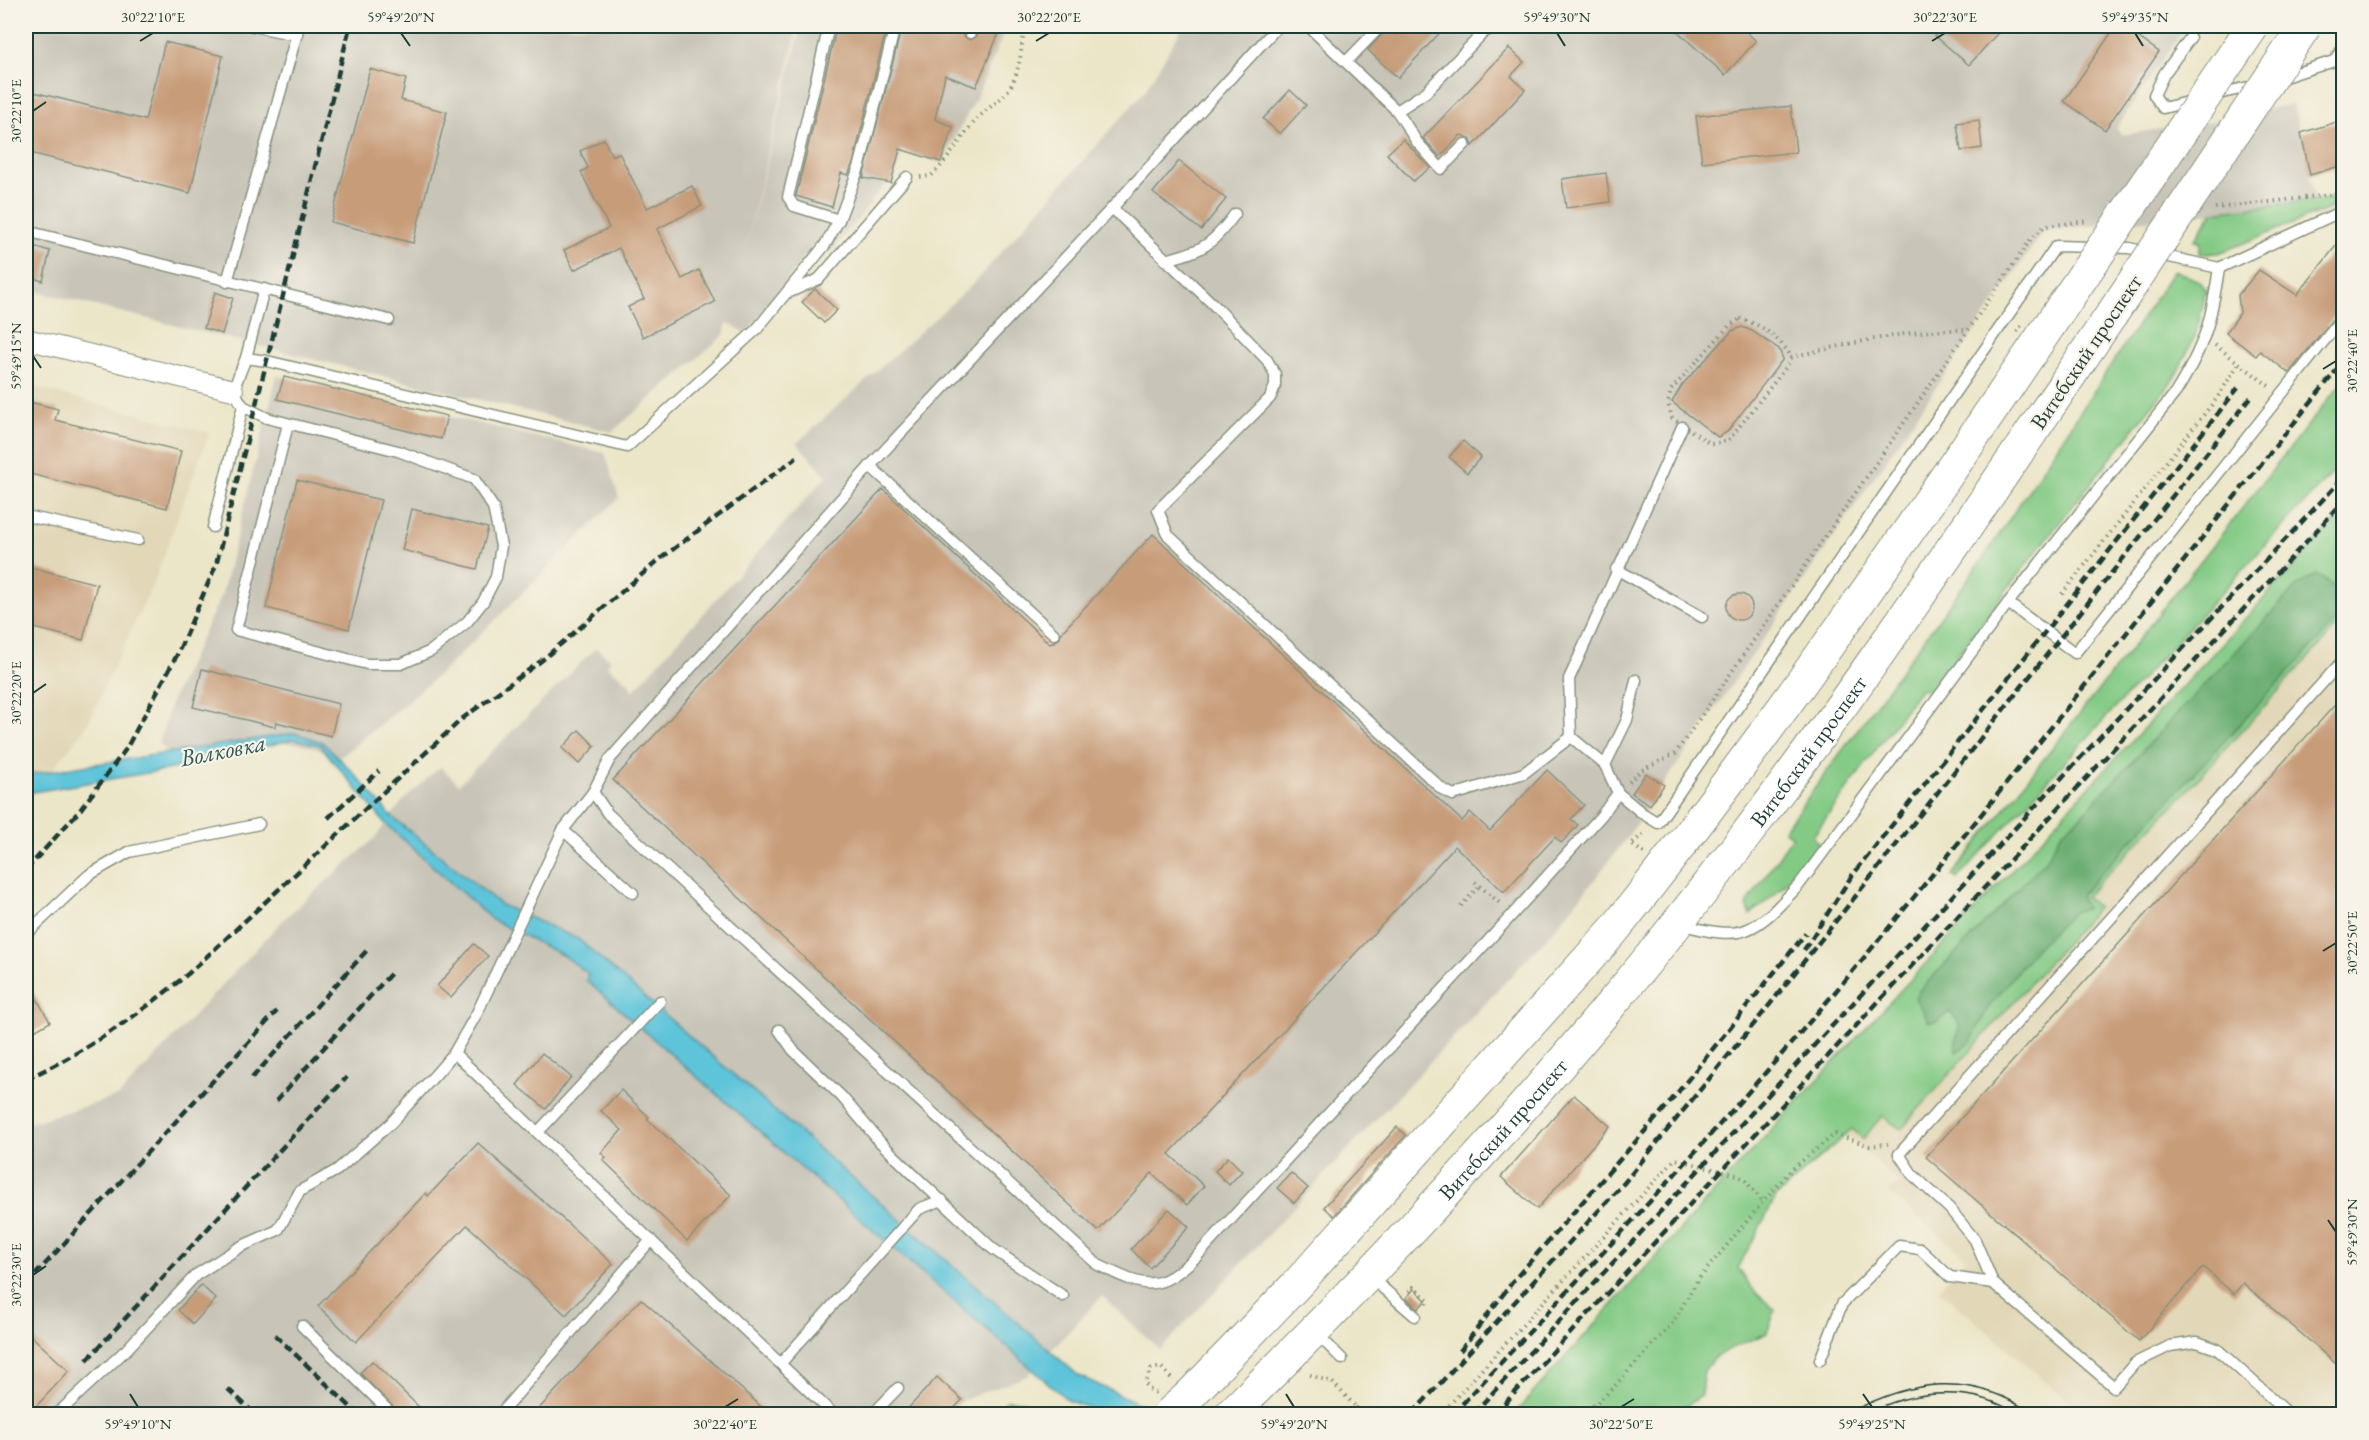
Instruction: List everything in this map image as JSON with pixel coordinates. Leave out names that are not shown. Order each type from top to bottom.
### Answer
[{"type":"main road","name":"Витебский проспект","points":[[1180,1404],[1299,1282],[1614,930],[1781,709],[2049,326],[2253,26]]},
{"type":"main road","name":"Витебский проспект","points":[[1232,1414],[1369,1275],[1596,1022],[1678,923],[1758,819],[1913,604],[2112,314],[2305,26]]},
{"type":"street","points":[[26,339],[238,398]]},
{"type":"lane","points":[[227,282],[298,30],[252,26]]},
{"type":"lane","points":[[829,26],[788,197],[794,206],[840,219]]},
{"type":"lane","points":[[246,358],[279,363],[627,447],[757,329],[790,292],[825,245],[840,219],[860,165],[895,26]]},
{"type":"lane","points":[[57,1414],[126,1349],[196,1275],[240,1247],[278,1230],[300,1191],[337,1170],[391,1124],[454,1053],[496,974],[512,934],[563,830],[593,792],[610,759],[870,466],[1112,208],[1278,26]]},
{"type":"lane","points":[[1308,26],[1397,111],[1417,142],[1441,168],[1465,144]]},
{"type":"lane","points":[[1397,111],[1426,92],[1484,33],[1494,26]]},
{"type":"lane","points":[[2343,26],[2343,31]]},
{"type":"lane","points":[[1346,62],[1375,32]]},
{"type":"lane","points":[[2190,38],[2164,74],[2154,94],[2163,108],[2322,67],[2334,61],[2343,46]]},
{"type":"lane","points":[[790,292],[819,279],[907,177]]},
{"type":"lane","points":[[1112,208],[1249,341],[1267,360],[1275,374],[1275,386],[1270,398],[1158,510],[1168,535],[1442,789],[1453,795],[1524,773],[1571,737]]},
{"type":"lane","points":[[1682,427],[1616,569],[1569,679],[1571,737],[1605,765],[1618,792],[1642,813],[1659,823],[2055,246],[2128,248],[2219,268],[2343,210]]},
{"type":"lane","points":[[1166,260],[1190,254],[1216,240],[1235,214]]},
{"type":"lane","points":[[26,231],[389,320]]},
{"type":"lane","points":[[1678,923],[1713,933],[1740,933],[1754,927],[1780,906],[1827,848],[2008,603],[2176,392],[2198,357],[2205,337],[2211,319],[2219,268]]},
{"type":"lane","points":[[213,527],[246,358],[264,289]]},
{"type":"lane","points":[[2008,603],[2075,654],[2343,316]]},
{"type":"lane","points":[[238,398],[267,418],[398,451],[474,479],[493,507],[501,546],[496,577],[483,602],[467,622],[431,651],[401,664],[367,664],[236,630],[288,424]]},
{"type":"lane","points":[[870,466],[1053,634]]},
{"type":"lane","points":[[26,516],[138,540]]},
{"type":"lane","points":[[1616,569],[1702,617]]},
{"type":"lane","points":[[2289,1414],[2217,1349],[2197,1342],[2170,1346],[2135,1363],[2114,1387],[1993,1283],[1975,1240],[1948,1208],[1912,1174],[1899,1154],[2343,659]]},
{"type":"lane","points":[[1605,765],[1627,720],[1636,680]]},
{"type":"lane","points":[[593,792],[608,814],[1098,1265],[1134,1282],[1150,1284],[1166,1281],[1197,1256],[1512,915],[1601,816],[1618,792]]},
{"type":"lane","points":[[26,934],[89,875],[129,852],[259,824]]},
{"type":"lane","points":[[563,830],[633,893]]},
{"type":"lane","points":[[538,1132],[660,1001]]},
{"type":"lane","points":[[780,1030],[793,1050],[842,1097],[880,1142],[993,1249],[1063,1296]]},
{"type":"lane","points":[[454,1053],[833,1414]]},
{"type":"lane","points":[[781,1363],[919,1209],[942,1200]]},
{"type":"lane","points":[[500,1414],[651,1240]]},
{"type":"lane","points":[[1820,1360],[1842,1304],[1899,1246],[1920,1250],[1950,1277],[1993,1283]]},
{"type":"lane","points":[[1369,1275],[1415,1316]]},
{"type":"lane","points":[[302,1326],[392,1414]]},
{"type":"lane","points":[[1315,1331],[1342,1359]]},
{"type":"lane","points":[[873,1414],[898,1388]]},
{"type":"path","points":[[907,177],[931,176],[944,165],[979,117],[999,101],[1010,88],[1019,63],[1026,26]]},
{"type":"path","points":[[1740,319],[1752,321],[1786,346],[1791,357],[1787,366],[1728,441],[1711,444],[1682,427],[1672,418],[1668,403],[1671,390],[1729,326],[1740,319]]},
{"type":"path","points":[[1791,357],[1847,344],[1950,329],[1968,330]]},
{"type":"path","points":[[2205,337],[2281,394]]},
{"type":"path","points":[[2062,594],[2217,399],[2239,363]]},
{"type":"path","points":[[1631,844],[1641,851]]},
{"type":"path","points":[[1475,882],[1512,915]]},
{"type":"path","points":[[1461,906],[1480,885]]},
{"type":"path","points":[[1584,1414],[1609,1392],[1672,1324],[1697,1281],[1792,1169],[1835,1134],[1869,1146]]},
{"type":"path","points":[[1440,1414],[1675,1159],[1737,1175],[1744,1179],[1763,1202]]},
{"type":"path","points":[[1310,1375],[1332,1382],[1362,1414]]},
{"type":"path","points":[[1346,1414],[1351,1409],[1357,1408]]},
{"type":"shaded area","points":[[26,26],[798,26],[744,255],[801,26],[1007,26],[976,98],[942,163],[902,151],[893,183],[885,185],[831,252],[818,239],[747,333],[727,323],[724,335],[612,432],[26,289]]},
{"type":"shaded area","points":[[1183,26],[2186,26],[2116,128],[2122,135],[2219,120],[2293,104],[2316,202],[2049,230],[2042,233],[1628,836],[1599,874],[1552,932],[1160,1350],[1102,1296],[1027,1376],[962,1400],[949,1414],[26,1414],[26,1124],[119,1096],[283,920],[374,839],[402,802],[440,767],[459,784],[596,648],[611,660],[607,666],[630,684],[632,692],[827,476],[797,443],[972,285],[1145,91]]},
{"type":"shaded area","points":[[277,376],[605,453],[619,498],[441,673],[342,756],[302,744],[242,740],[173,756],[159,744],[171,702],[222,594]]},
{"type":"shaded area","points":[[26,385],[209,433],[156,577],[86,727],[26,803]]},
{"type":"shaded area","points":[[2343,620],[2343,1414],[2083,1414],[1938,1289],[1967,1258],[1888,1192],[1900,1183],[1846,1134],[1852,1128],[1882,1116],[1901,1128],[2097,907],[2085,897],[2186,792]]},
{"type":"green space","points":[[2336,198],[2337,206],[2219,253],[2200,254],[2200,242],[2194,241],[2213,212]]},
{"type":"green space","points":[[2174,270],[2199,281],[2206,292],[2196,334],[2175,377],[2011,584],[1931,691],[1920,689],[1813,836],[1819,844],[1781,889],[1750,915],[1746,905],[1792,837],[1784,830],[1987,553]]},
{"type":"green space","points":[[2343,381],[2343,461],[1957,879],[1952,875]]},
{"type":"green space","points":[[2343,513],[2343,620],[2186,792],[2085,897],[2098,907],[1901,1129],[1882,1116],[1863,1139],[1852,1129],[1776,1197],[1738,1268],[1755,1292],[1775,1310],[1767,1333],[1731,1348],[1715,1358],[1704,1372],[1701,1396],[1681,1410],[1666,1414],[1514,1414],[1724,1181]]},
{"type":"green space","points":[[2316,574],[2336,591],[2340,603],[2340,617],[2080,896],[2086,909],[2075,911],[2036,948],[1988,1008],[1971,1042],[1956,1052],[1958,1022],[1949,1012],[1937,1022],[1929,1022],[1915,998],[1919,991],[2046,860],[2062,832],[2080,817],[2296,587]]},
{"type":"green space","points":[[1008,1400],[1023,1401],[1037,1414],[992,1414]]},
{"type":"water","name":"Волковка","points":[[295,733],[322,742],[351,770],[390,815],[501,905],[578,939],[1079,1376],[1162,1414],[1098,1411],[1069,1401],[587,981],[588,974],[566,957],[492,920],[384,822],[320,745],[294,739],[183,767],[26,793],[26,775]]},
{"type":"building","points":[[837,26],[887,26],[853,163],[848,175],[841,173],[832,207],[796,196]]},
{"type":"building","points":[[902,26],[963,26],[963,36],[970,40],[976,37],[978,26],[1002,26],[976,87],[945,75],[935,119],[953,127],[941,162],[900,149],[891,183],[863,178]]},
{"type":"building","points":[[1390,26],[1446,26],[1398,78],[1368,50]]},
{"type":"building","points":[[1672,26],[1740,26],[1756,41],[1725,75]]},
{"type":"building","points":[[1942,26],[2004,26],[1969,65],[1934,35]]},
{"type":"building","points":[[2116,26],[2122,26],[2159,52],[2105,130],[2064,101]]},
{"type":"building","points":[[165,42],[223,56],[190,193],[26,152],[26,90],[145,120]]},
{"type":"building","points":[[1509,48],[1524,62],[1511,76],[1525,90],[1473,146],[1470,138],[1461,135],[1440,157],[1423,138]]},
{"type":"building","points":[[370,69],[406,79],[401,100],[447,112],[413,243],[331,222]]},
{"type":"building","points":[[1290,90],[1306,105],[1280,134],[1263,119]]},
{"type":"building","points":[[1791,106],[1796,152],[1702,162],[1696,116]]},
{"type":"building","points":[[1979,120],[1982,148],[1961,151],[1957,123]]},
{"type":"building","points":[[2343,120],[2343,165],[2310,175],[2301,133]]},
{"type":"building","points":[[604,139],[612,156],[619,153],[647,208],[692,186],[702,206],[657,229],[682,279],[699,270],[715,302],[643,337],[628,307],[644,299],[619,248],[574,270],[564,250],[609,228],[581,172],[588,168],[580,151]]},
{"type":"building","points":[[1403,139],[1430,168],[1413,181],[1387,154]]},
{"type":"building","points":[[1179,161],[1226,199],[1201,230],[1153,193]]},
{"type":"building","points":[[1606,173],[1610,202],[1566,208],[1562,179]]},
{"type":"building","points":[[2343,237],[2343,306],[2289,373],[2260,351],[2256,356],[2226,333],[2240,313],[2238,295],[2259,270],[2297,295]]},
{"type":"building","points":[[26,244],[50,251],[43,281],[26,276]]},
{"type":"building","points":[[815,289],[837,310],[824,323],[802,302]]},
{"type":"building","points":[[215,292],[233,298],[222,334],[204,328]]},
{"type":"building","points":[[1742,327],[1779,349],[1783,359],[1727,432],[1718,437],[1672,402],[1682,385],[1732,331]]},
{"type":"building","points":[[284,377],[447,416],[441,439],[277,399]]},
{"type":"building","points":[[26,401],[58,409],[55,420],[181,451],[167,508],[26,473]]},
{"type":"building","points":[[1463,441],[1481,457],[1467,473],[1449,457]]},
{"type":"building","points":[[297,480],[381,500],[349,629],[266,608]]},
{"type":"building","points":[[883,489],[1050,644],[1059,639],[1061,633],[1153,534],[1462,821],[1470,812],[1490,831],[1547,770],[1584,805],[1571,819],[1578,825],[1570,834],[1561,843],[1555,837],[1504,892],[1455,846],[1169,1154],[1204,1186],[1187,1205],[1152,1173],[1098,1231],[613,780]]},
{"type":"building","points":[[412,509],[488,528],[477,569],[402,550]]},
{"type":"building","points":[[26,566],[97,584],[83,640],[26,626]]},
{"type":"building","points":[[1739,594],[1748,598],[1752,607],[1748,616],[1739,620],[1730,616],[1726,607],[1730,598]]},
{"type":"building","points":[[202,669],[339,704],[331,736],[276,722],[275,727],[193,707]]},
{"type":"building","points":[[2343,696],[2343,1370],[2243,1283],[2234,1294],[2203,1267],[2139,1341],[1926,1157]]},
{"type":"building","points":[[579,730],[595,746],[579,764],[562,748]]},
{"type":"building","points":[[1646,773],[1664,785],[1650,805],[1632,793]]},
{"type":"building","points":[[474,944],[488,956],[451,998],[437,986]]},
{"type":"building","points":[[26,980],[50,1022],[26,1036]]},
{"type":"building","points":[[542,1053],[571,1077],[546,1109],[517,1085]]},
{"type":"building","points":[[621,1090],[649,1117],[647,1119],[731,1195],[687,1241],[603,1160],[606,1157],[601,1153],[622,1130],[601,1111]]},
{"type":"building","points":[[1574,1095],[1610,1126],[1537,1209],[1501,1177]]},
{"type":"building","points":[[1397,1127],[1406,1135],[1334,1216],[1324,1207]]},
{"type":"building","points":[[478,1143],[613,1264],[566,1315],[467,1225],[356,1342],[318,1306],[426,1193],[428,1196]]},
{"type":"building","points":[[1228,1157],[1242,1171],[1229,1185],[1215,1171]]},
{"type":"building","points":[[1291,1173],[1308,1188],[1294,1203],[1277,1188]]},
{"type":"building","points":[[1169,1209],[1189,1227],[1150,1268],[1131,1249]]},
{"type":"building","points":[[201,1285],[216,1299],[193,1324],[178,1310]]},
{"type":"building","points":[[1414,1289],[1426,1300],[1418,1309],[1406,1298]]},
{"type":"building","points":[[641,1299],[724,1373],[769,1414],[534,1414]]},
{"type":"building","points":[[26,1331],[69,1371],[29,1414],[26,1414]]},
{"type":"building","points":[[372,1361],[426,1414],[399,1413],[360,1373]]},
{"type":"building","points":[[937,1377],[962,1400],[949,1414],[903,1414]]},
{"type":"tram line","points":[[1847,1414],[1894,1393],[1917,1387],[1940,1385],[1964,1386],[1987,1391],[2010,1400],[2033,1414]]},
{"type":"tram line","points":[[1866,1414],[1902,1400],[1942,1394],[1961,1394],[1981,1398],[1999,1404],[2017,1414]]},
{"type":"railway","points":[[26,870],[80,810],[126,749],[177,655],[216,565],[350,26]]},
{"type":"railway","points":[[1453,1414],[1709,1137],[1857,966],[2344,361]]},
{"type":"railway","points":[[1804,950],[1851,877],[2238,388]]},
{"type":"railway","points":[[1412,1414],[1624,1183],[1763,1013],[2251,397]]},
{"type":"railway","points":[[26,1079],[90,1045],[170,989],[463,718],[541,661],[660,559],[797,457]]},
{"type":"railway","points":[[1473,1414],[2068,771],[2344,477]]},
{"type":"railway","points":[[1495,1414],[2344,501]]},
{"type":"railway","points":[[328,818],[379,771]]},
{"type":"railway","points":[[1460,1351],[1514,1280],[1666,1107],[1806,933]]},
{"type":"railway","points":[[252,1078],[369,948]]},
{"type":"railway","points":[[276,1101],[393,971]]},
{"type":"railway","points":[[26,1285],[277,1011]]},
{"type":"railway","points":[[87,1360],[347,1077]]},
{"type":"railway","points":[[275,1335],[358,1414]]},
{"type":"railway","points":[[228,1389],[255,1414]]}]
